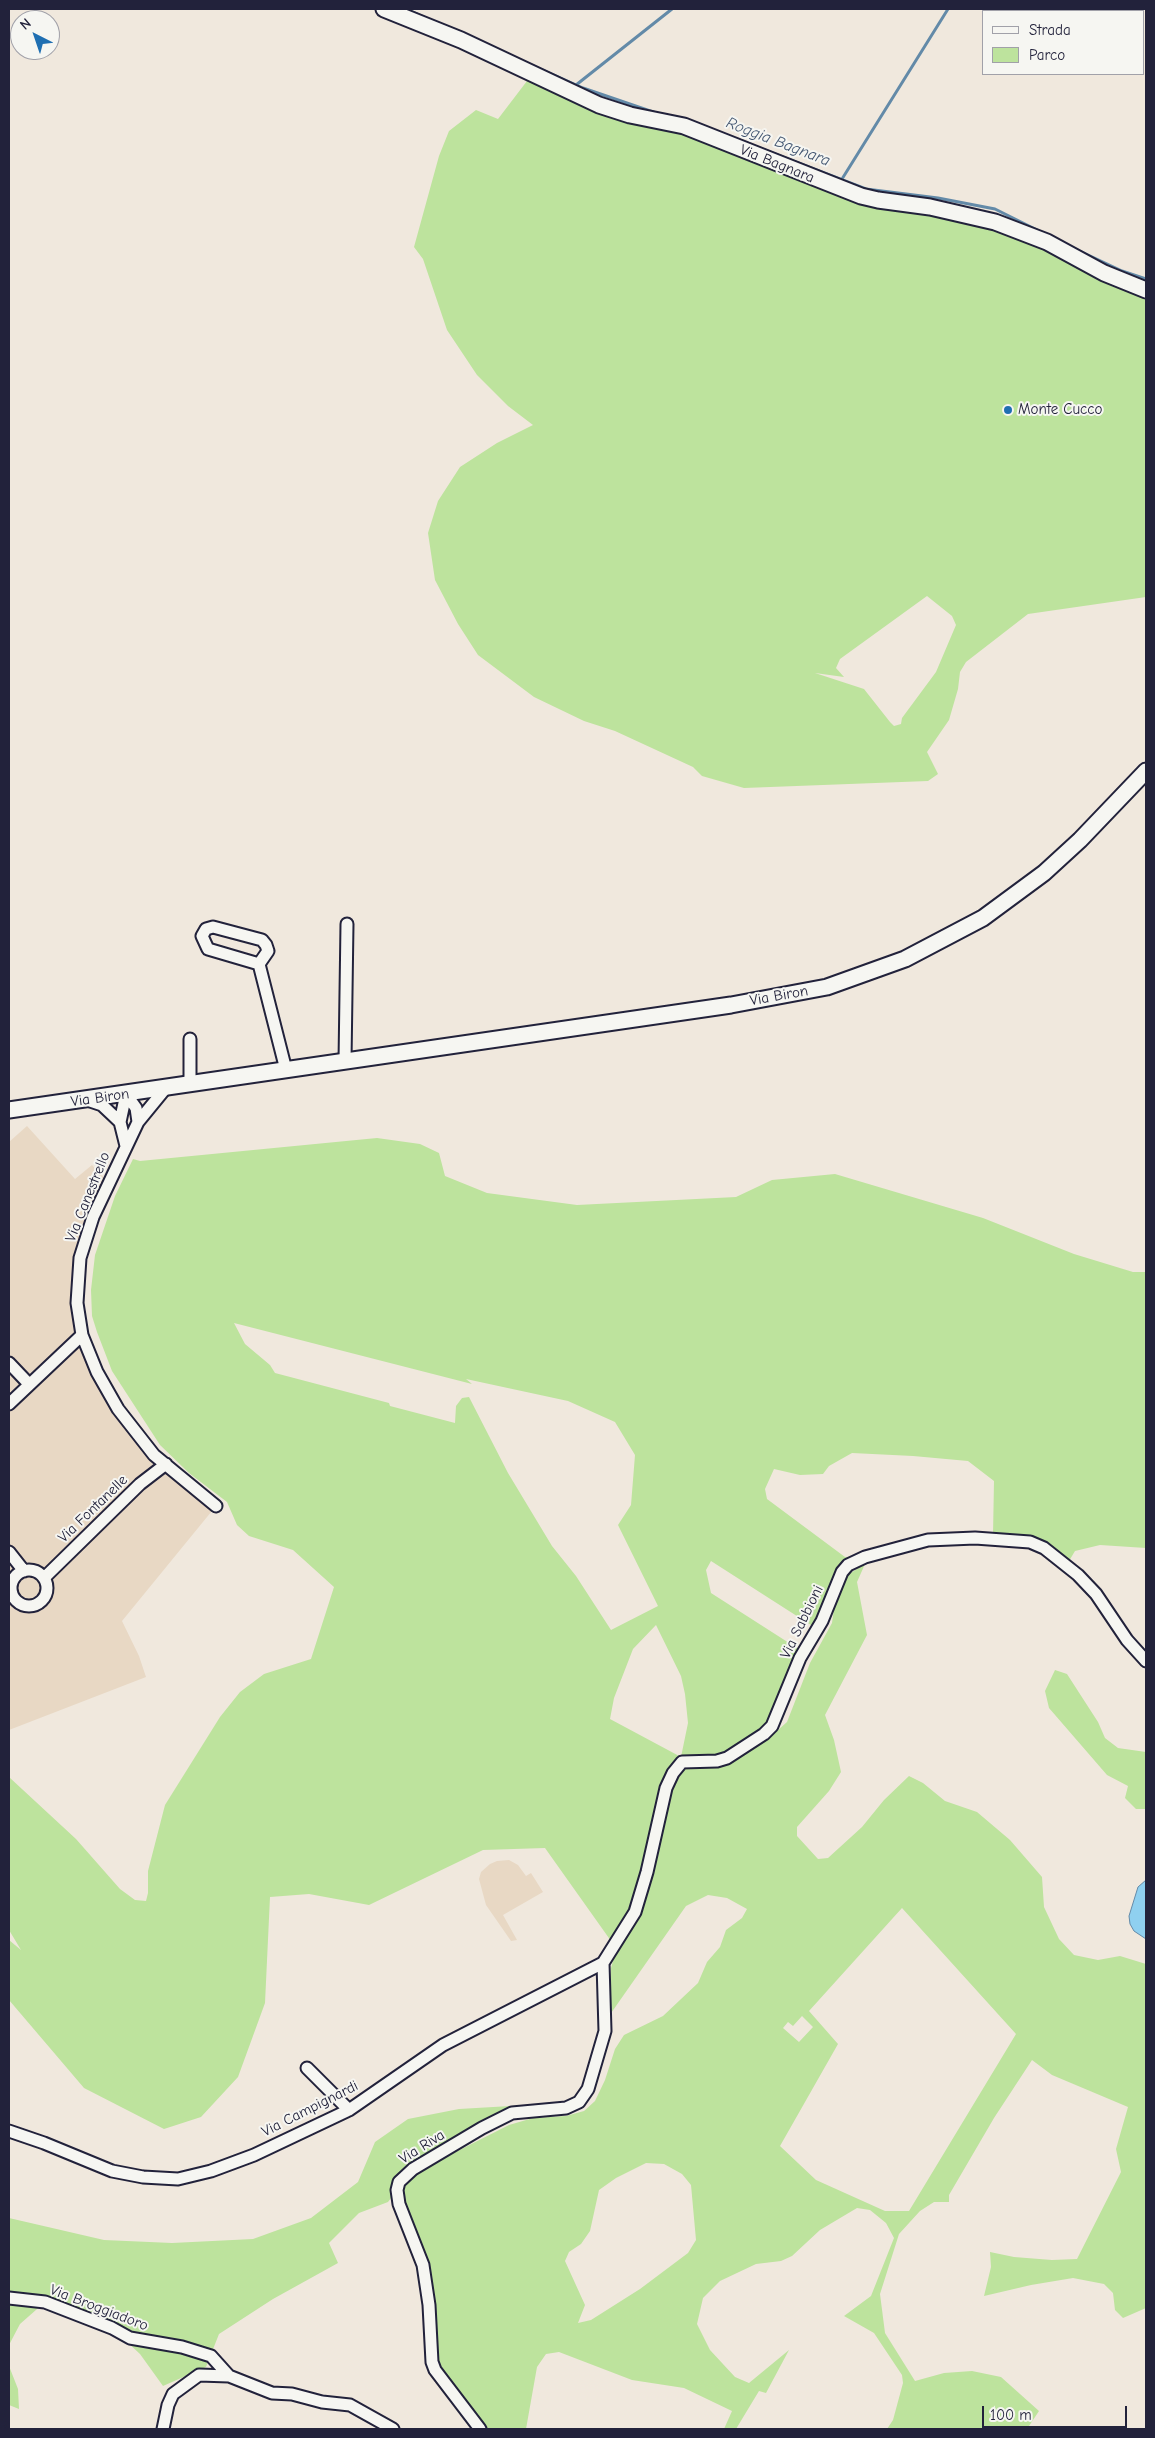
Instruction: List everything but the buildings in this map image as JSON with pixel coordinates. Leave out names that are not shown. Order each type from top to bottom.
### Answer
[{"type":"street","name":"Via Bagnara","points":[[384,9],[461,40],[612,110],[684,126],[861,196],[878,200],[930,206],[994,222],[1032,236],[1123,282],[1146,290]]},
{"type":"street","name":"Via Biron","points":[[9,1110],[165,1089],[797,994],[827,986],[904,959],[983,918],[1044,873],[1080,840],[1146,772]]},
{"type":"street","points":[[344,1061],[347,924]]},
{"type":"street","points":[[259,964],[208,949],[202,936],[206,929],[213,927],[262,940],[268,951],[259,964],[286,1070]]},
{"type":"street","points":[[190,1039],[190,1084]]},
{"type":"street","name":"Via Canestrello","points":[[165,1089],[138,1122],[93,1217],[80,1258],[78,1303],[82,1335],[97,1372],[118,1409],[140,1440],[216,1506]]},
{"type":"street","points":[[126,1094],[120,1122],[126,1146]]},
{"type":"street","points":[[126,1094],[136,1108],[138,1122]]},
{"type":"street","points":[[84,1099],[102,1106],[120,1122]]},
{"type":"street","points":[[9,1404],[82,1335]]},
{"type":"street","points":[[9,1363],[29,1384]]},
{"type":"street","name":"Via Fontanelle","points":[[44,1578],[140,1484],[166,1464]]},
{"type":"street","name":"Via Sabbioni","points":[[603,1963],[632,1918],[638,1903],[666,1788],[672,1773],[682,1762],[717,1761],[727,1758],[772,1726],[800,1658],[822,1621],[842,1572],[848,1565],[865,1557],[928,1540],[975,1538],[1030,1542],[1055,1555],[1078,1575],[1096,1594],[1130,1645],[1146,1661]]},
{"type":"street","points":[[9,1552],[24,1571]]},
{"type":"street","points":[[24,1571],[35,1572],[44,1578],[47,1589],[43,1600],[32,1606],[21,1604],[13,1596],[11,1590],[15,1578],[24,1571]]},
{"type":"street","name":"Via Campignardi","points":[[9,2131],[112,2171],[143,2177],[178,2179],[211,2171],[254,2155],[349,2110],[444,2045],[603,1963]]},
{"type":"street","name":"Via Riva","points":[[480,2429],[435,2370],[432,2362],[430,2305],[423,2264],[399,2204],[397,2190],[403,2177],[413,2169],[482,2128],[512,2113],[566,2108],[578,2102],[588,2089],[605,2031],[603,1963]]},
{"type":"street","points":[[308,2068],[349,2110]]},
{"type":"street","name":"Via Broggiadoro","points":[[9,2298],[45,2302],[112,2328],[130,2338],[182,2347],[212,2356],[229,2376]]},
{"type":"street","points":[[163,2429],[168,2405],[174,2394],[199,2375],[229,2376],[272,2393],[292,2394],[322,2402],[350,2405],[393,2429]]},
{"type":"shaded area","points":[[27,1126],[75,1179],[92,1165],[105,1179],[80,1258],[82,1335],[140,1440],[216,1506],[122,1621],[139,1656],[146,1677],[9,1730],[9,1142]]},
{"type":"shaded area","points":[[509,1860],[518,1865],[526,1876],[531,1873],[543,1892],[503,1915],[517,1940],[511,1941],[486,1905],[479,1879],[481,1872],[490,1864]]},
{"type":"green space","points":[[527,81],[581,101],[949,218],[1016,235],[1146,295],[1146,597],[1028,614],[966,662],[960,672],[958,689],[949,720],[927,752],[938,774],[928,781],[744,788],[702,776],[693,767],[615,731],[584,721],[534,697],[478,655],[458,624],[435,580],[428,533],[438,501],[460,467],[497,443],[533,425],[508,406],[477,375],[447,330],[423,259],[414,247],[439,156],[449,131],[476,110],[498,119]],"holes":[[[927,596],[952,616],[956,625],[936,672],[902,718],[901,724],[894,726],[864,689],[815,673],[844,677],[836,668],[840,659]]]},
{"type":"green space","points":[[377,1138],[420,1144],[439,1153],[445,1176],[487,1193],[577,1205],[736,1197],[772,1180],[835,1174],[983,1218],[1074,1254],[1133,1272],[1146,1272],[1146,1548],[1100,1545],[1075,1551],[1069,1561],[1046,1545],[993,1535],[994,1481],[968,1461],[852,1453],[829,1466],[823,1474],[800,1475],[774,1469],[765,1489],[767,1499],[845,1557],[850,1557],[834,1577],[814,1627],[711,1561],[706,1570],[711,1593],[800,1650],[769,1723],[759,1732],[717,1757],[682,1757],[632,1914],[611,1941],[545,1848],[483,1850],[369,1905],[309,1894],[270,1897],[265,2003],[238,2077],[201,2117],[164,2129],[84,2088],[9,2000],[9,1940],[21,1950],[9,1930],[9,1777],[76,1839],[120,1889],[135,1900],[146,1901],[148,1871],[165,1805],[220,1717],[240,1692],[264,1674],[311,1659],[334,1587],[293,1550],[249,1536],[237,1525],[227,1502],[189,1473],[160,1445],[112,1371],[92,1316],[91,1290],[95,1255],[115,1196],[133,1159],[140,1161]],"holes":[[[234,1323],[472,1384],[466,1379],[568,1401],[615,1422],[635,1455],[631,1505],[618,1525],[658,1606],[611,1630],[576,1576],[552,1546],[508,1473],[469,1397],[462,1398],[456,1406],[455,1423],[390,1406],[389,1403],[275,1373],[270,1365],[245,1344]],[[656,1625],[681,1676],[685,1694],[688,1723],[681,1757],[610,1719],[614,1698],[633,1649]]]},
{"type":"green space","points":[[865,1564],[857,1582],[867,1635],[825,1715],[834,1740],[841,1772],[829,1791],[797,1827],[797,1836],[818,1859],[828,1858],[862,1827],[884,1800],[909,1776],[923,1783],[945,1801],[977,1812],[1010,1840],[1042,1877],[1044,1907],[1059,1939],[1074,1955],[1098,1960],[1120,1956],[1146,1964],[1146,2308],[1123,2318],[1115,2310],[1113,2293],[1104,2284],[1073,2278],[984,2296],[991,2267],[990,2252],[1014,2257],[1052,2260],[1077,2259],[1121,2172],[1116,2149],[1128,2107],[1052,2075],[1032,2060],[994,2118],[949,2195],[949,2202],[934,2202],[920,2211],[899,2234],[880,2294],[885,2333],[915,2381],[944,2373],[972,2371],[1001,2377],[1039,2411],[1027,2429],[887,2429],[893,2420],[903,2383],[902,2375],[874,2333],[844,2316],[871,2296],[894,2238],[886,2223],[870,2210],[857,2208],[820,2230],[792,2256],[781,2261],[756,2264],[720,2281],[703,2298],[697,2324],[710,2350],[735,2377],[749,2383],[789,2350],[766,2393],[759,2391],[736,2429],[724,2429],[732,2411],[684,2388],[632,2380],[559,2352],[546,2354],[537,2367],[526,2429],[488,2429],[440,2368],[436,2355],[437,2315],[425,2254],[402,2200],[402,2190],[407,2180],[422,2169],[509,2125],[533,2118],[566,2116],[584,2111],[595,2101],[605,2080],[615,2049],[624,2035],[663,2016],[698,1983],[707,1962],[720,1947],[726,1930],[742,1918],[747,1909],[727,1898],[708,1895],[686,1906],[609,2016],[611,1968],[615,1954],[636,1922],[644,1902],[671,1792],[677,1775],[688,1766],[738,1757],[767,1740],[787,1722],[810,1663],[832,1623],[836,1594],[849,1574]],"holes":[[[902,1908],[1016,2034],[909,2211],[885,2211],[816,2180],[780,2146],[838,2044],[809,2011]],[[802,2016],[813,2027],[799,2042],[783,2028],[788,2022],[793,2026]],[[646,2163],[664,2164],[682,2174],[691,2185],[696,2240],[688,2253],[640,2289],[591,2320],[578,2323],[585,2305],[565,2261],[569,2252],[581,2244],[590,2231],[599,2190],[616,2178]]]},
{"type":"green space","points":[[1055,1670],[1067,1674],[1098,1722],[1105,1738],[1118,1748],[1146,1752],[1146,1809],[1136,1809],[1125,1798],[1128,1786],[1107,1775],[1049,1708],[1045,1691]]},
{"type":"green space","points":[[579,2102],[524,2111],[413,2169],[388,2202],[359,2213],[329,2243],[338,2263],[273,2299],[219,2334],[206,2367],[163,2386],[140,2354],[112,2328],[45,2302],[20,2324],[9,2345],[9,2218],[104,2240],[172,2243],[253,2239],[311,2218],[358,2182],[375,2142],[408,2119],[459,2109]]},
{"type":"green space","points":[[9,2366],[18,2389],[19,2409],[9,2405]]},
{"type":"water","points":[[1146,1880],[1146,1939],[1134,1931],[1130,1924],[1129,1916],[1138,1887]]},
{"type":"waterway","name":"Roggia Bagnara","points":[[406,9],[433,21]]},
{"type":"waterway","points":[[576,85],[672,9]]},
{"type":"waterway","points":[[842,179],[948,9]]},
{"type":"waterway","name":"Roggia Bagnara","points":[[527,63],[583,88],[659,114]]},
{"type":"waterway","name":"Roggia Bagnara","points":[[736,139],[866,189],[938,198],[995,209],[1041,232]]},
{"type":"waterway","name":"Roggia Bagnara","points":[[1071,247],[1122,271],[1146,279]]},
{"type":"place","name":"Monte Cucco","points":[[1008,410]]}]
